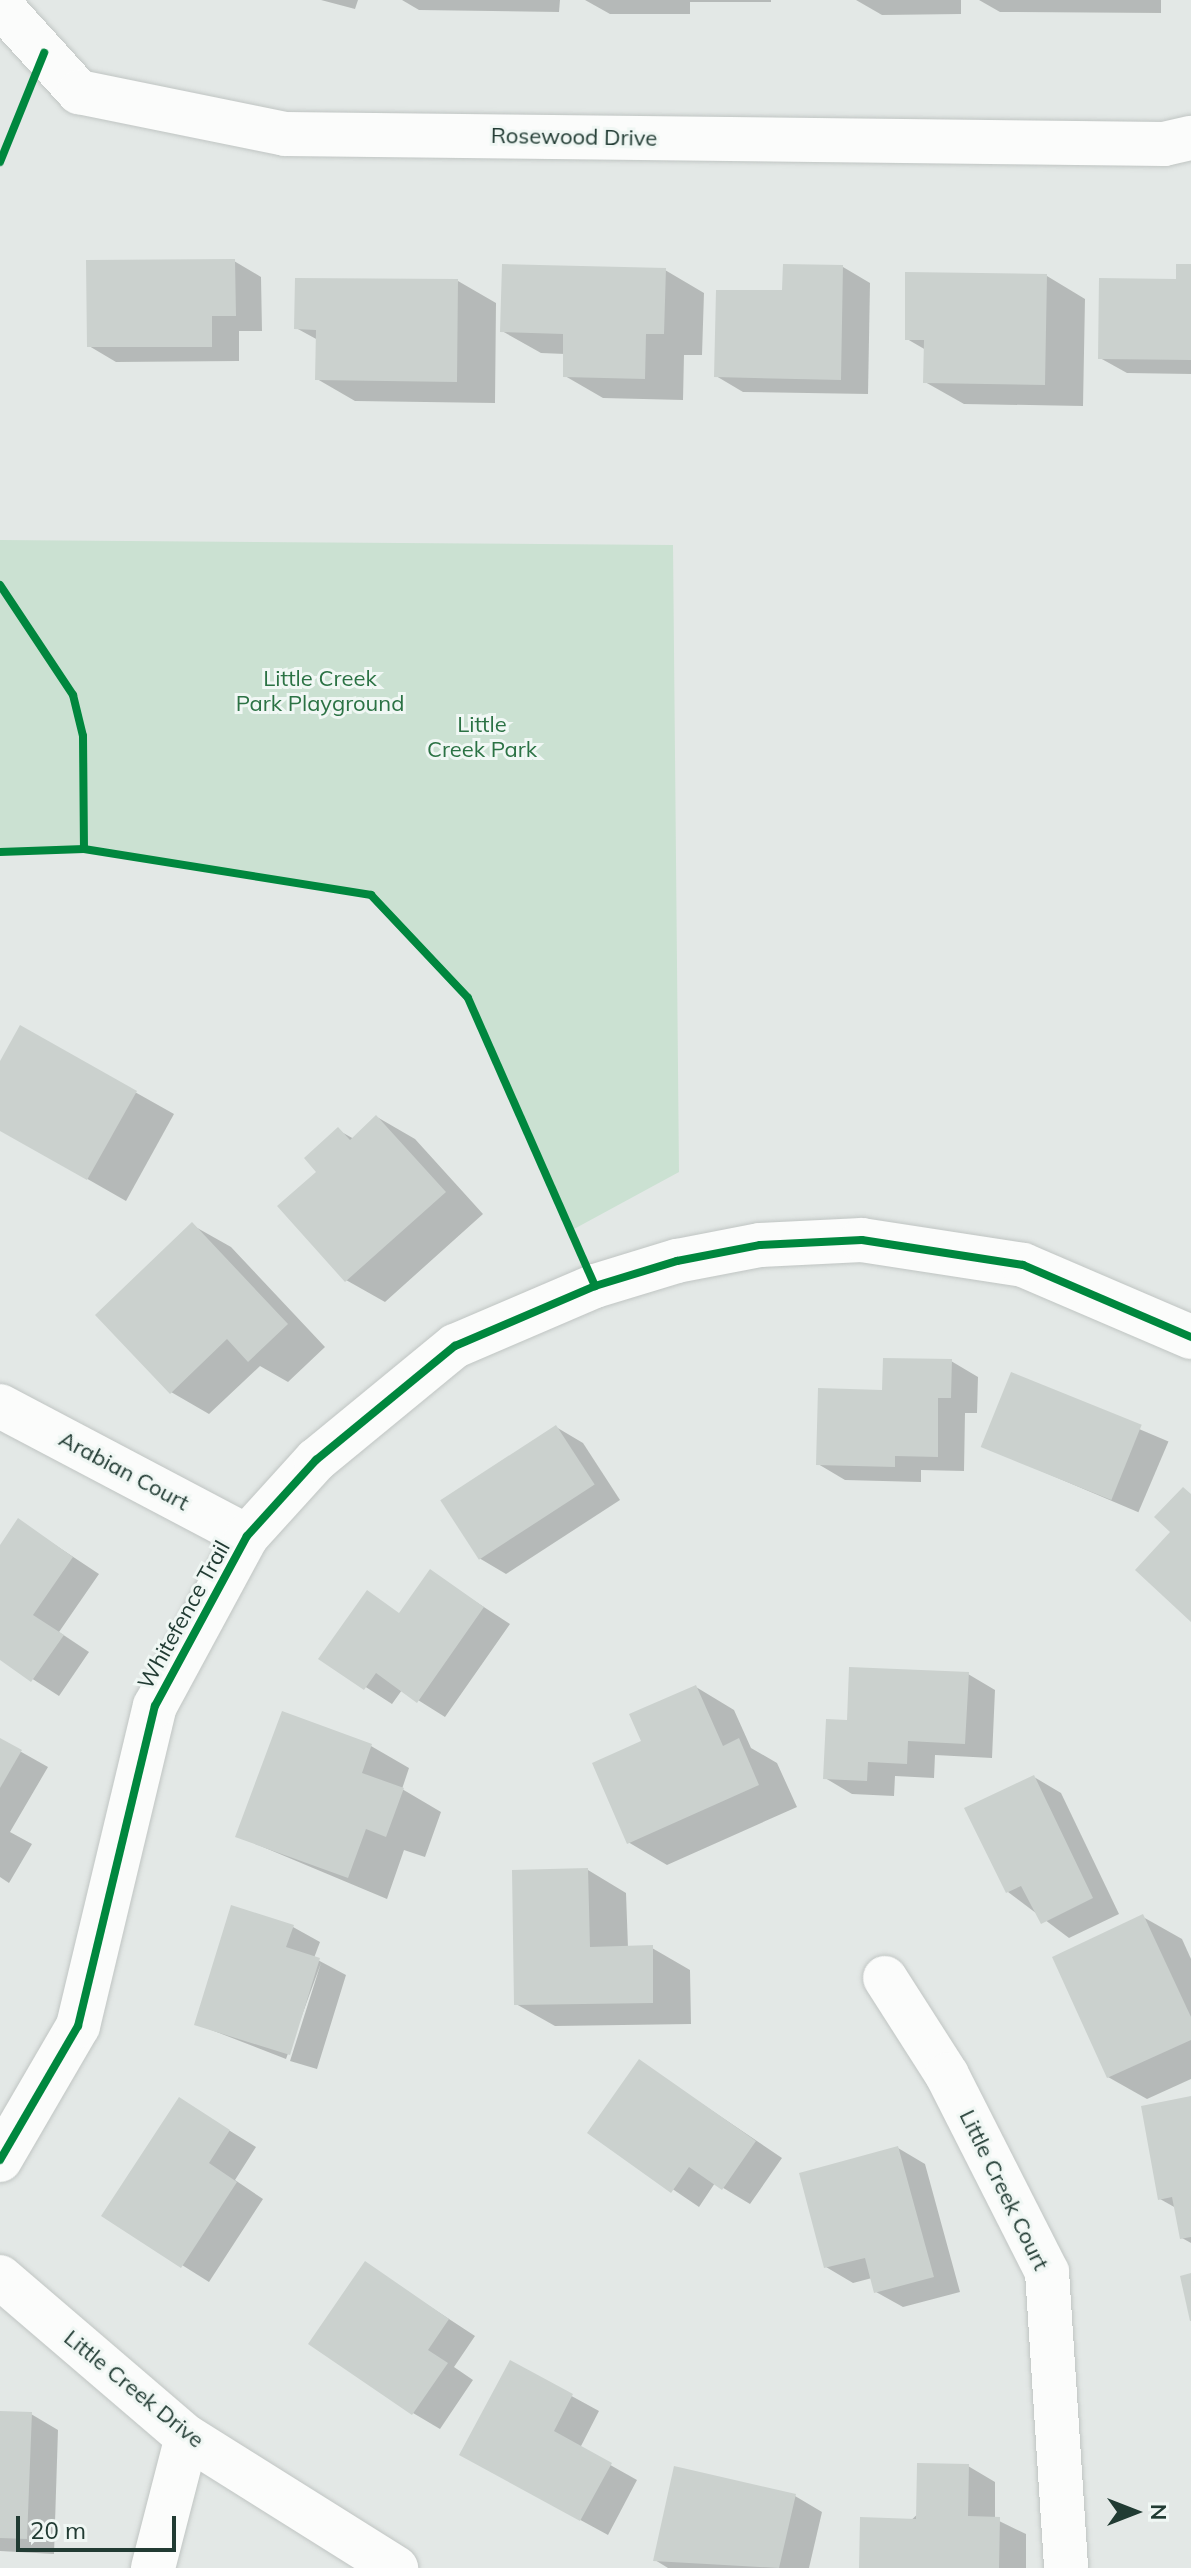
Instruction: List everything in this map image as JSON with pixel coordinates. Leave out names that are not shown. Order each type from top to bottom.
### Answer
[{"type":"street","name":"Rosewood Drive","points":[[0,5],[79,92],[285,134],[1164,144],[1191,138]]},
{"type":"street","name":"Whitefence Trail","points":[[0,2160],[78,2026],[155,1706],[247,1536],[316,1460],[455,1346],[595,1286],[677,1261],[760,1245],[862,1240],[948,1250],[1050,1275],[1191,1337]]},
{"type":"street","name":"Arabian Court","points":[[0,1406],[247,1536]]},
{"type":"street","name":"Little Creek Court","points":[[885,1978],[947,2075],[1047,2272],[1066,2568]]},
{"type":"street","name":"Little Creek Drive","points":[[0,2277],[187,2437],[396,2568]]},
{"type":"street","points":[[153,2568],[187,2437]]},
{"type":"green space","name":"Little Creek Park","points":[[0,540],[673,545],[679,1172],[574,1229],[468,998],[371,895],[84,849],[0,852]]},
{"type":"building","points":[[235,259],[236,316],[212,316],[212,347],[87,347],[86,260]]},
{"type":"building","points":[[502,264],[666,268],[664,334],[646,334],[645,379],[563,377],[563,334],[500,332]]},
{"type":"building","points":[[783,264],[843,265],[841,380],[714,377],[716,290],[782,290]]},
{"type":"building","points":[[1176,264],[1191,264],[1191,360],[1098,359],[1099,278],[1176,279]]},
{"type":"building","points":[[905,272],[1047,274],[1045,385],[923,383],[924,340],[905,340]]},
{"type":"building","points":[[295,278],[458,279],[457,382],[315,380],[316,330],[294,329]]},
{"type":"building","points":[[20,1025],[137,1091],[87,1180],[0,1131],[0,1061]]},
{"type":"building","points":[[376,1115],[446,1192],[345,1282],[277,1206],[316,1172],[304,1158],[338,1127],[350,1140]]},
{"type":"building","points":[[192,1222],[288,1324],[248,1362],[227,1339],[170,1394],[95,1315]]},
{"type":"building","points":[[883,1358],[952,1359],[951,1398],[938,1398],[938,1457],[895,1456],[895,1467],[816,1465],[818,1388],[882,1390]]},
{"type":"building","points":[[1011,1372],[1142,1425],[1111,1500],[981,1447]]},
{"type":"building","points":[[556,1425],[595,1485],[479,1560],[440,1500]]},
{"type":"building","points":[[1183,1487],[1191,1494],[1191,1622],[1135,1570],[1170,1532],[1154,1517]]},
{"type":"building","points":[[18,1518],[73,1557],[33,1615],[64,1635],[31,1682],[0,1660],[0,1545]]},
{"type":"building","points":[[430,1569],[484,1607],[417,1703],[376,1673],[364,1690],[318,1659],[367,1590],[399,1613]]},
{"type":"building","points":[[849,1667],[969,1672],[965,1744],[908,1741],[907,1764],[868,1762],[867,1781],[823,1779],[826,1719],[847,1720]]},
{"type":"building","points":[[696,1685],[723,1746],[739,1738],[759,1785],[627,1844],[592,1763],[641,1741],[629,1714]]},
{"type":"building","points":[[282,1711],[372,1744],[362,1773],[404,1788],[386,1837],[366,1829],[348,1878],[235,1837]]},
{"type":"building","points":[[0,1738],[22,1750],[0,1788]]},
{"type":"building","points":[[1034,1775],[1093,1898],[1041,1924],[1021,1886],[1006,1893],[964,1808]]},
{"type":"building","points":[[588,1868],[590,1947],[653,1945],[653,2003],[514,2005],[512,1870]]},
{"type":"building","points":[[231,1905],[294,1925],[286,1947],[320,1958],[290,2055],[194,2025]]},
{"type":"building","points":[[1143,1914],[1191,2017],[1191,2040],[1107,2078],[1052,1957]]},
{"type":"building","points":[[639,2059],[756,2141],[722,2190],[689,2167],[671,2193],[587,2133]]},
{"type":"building","points":[[1191,2096],[1191,2237],[1180,2239],[1172,2197],[1158,2200],[1141,2106]]},
{"type":"building","points":[[179,2097],[230,2130],[209,2163],[237,2182],[181,2268],[101,2216]]},
{"type":"building","points":[[898,2146],[934,2277],[874,2293],[865,2258],[824,2268],[799,2173]]},
{"type":"building","points":[[365,2261],[449,2319],[428,2350],[448,2363],[412,2415],[308,2344]]},
{"type":"building","points":[[1191,2273],[1191,2321],[1190,2321],[1180,2276]]},
{"type":"building","points":[[510,2360],[573,2394],[554,2431],[612,2463],[580,2521],[459,2455]]},
{"type":"building","points":[[0,2411],[32,2412],[27,2539],[0,2538]]},
{"type":"building","points":[[917,2463],[969,2464],[968,2516],[1000,2517],[999,2568],[859,2568],[860,2517],[916,2519]]},
{"type":"building","points":[[674,2466],[796,2494],[779,2568],[653,2561]]},
{"type":"cycle path","points":[[0,162],[44,53]]},
{"type":"cycle path","points":[[0,585],[73,695],[83,736],[84,849]]},
{"type":"cycle path","points":[[0,852],[84,849],[371,895],[468,998],[595,1286]]},
{"type":"cycle path","points":[[0,2160],[78,2026],[155,1706],[247,1536],[316,1460],[455,1346],[595,1286],[677,1261],[760,1245],[862,1240],[1023,1265],[1191,1337]]},
{"type":"park label","name":"Little Creek Park Playground","points":[[320,690]]}]
